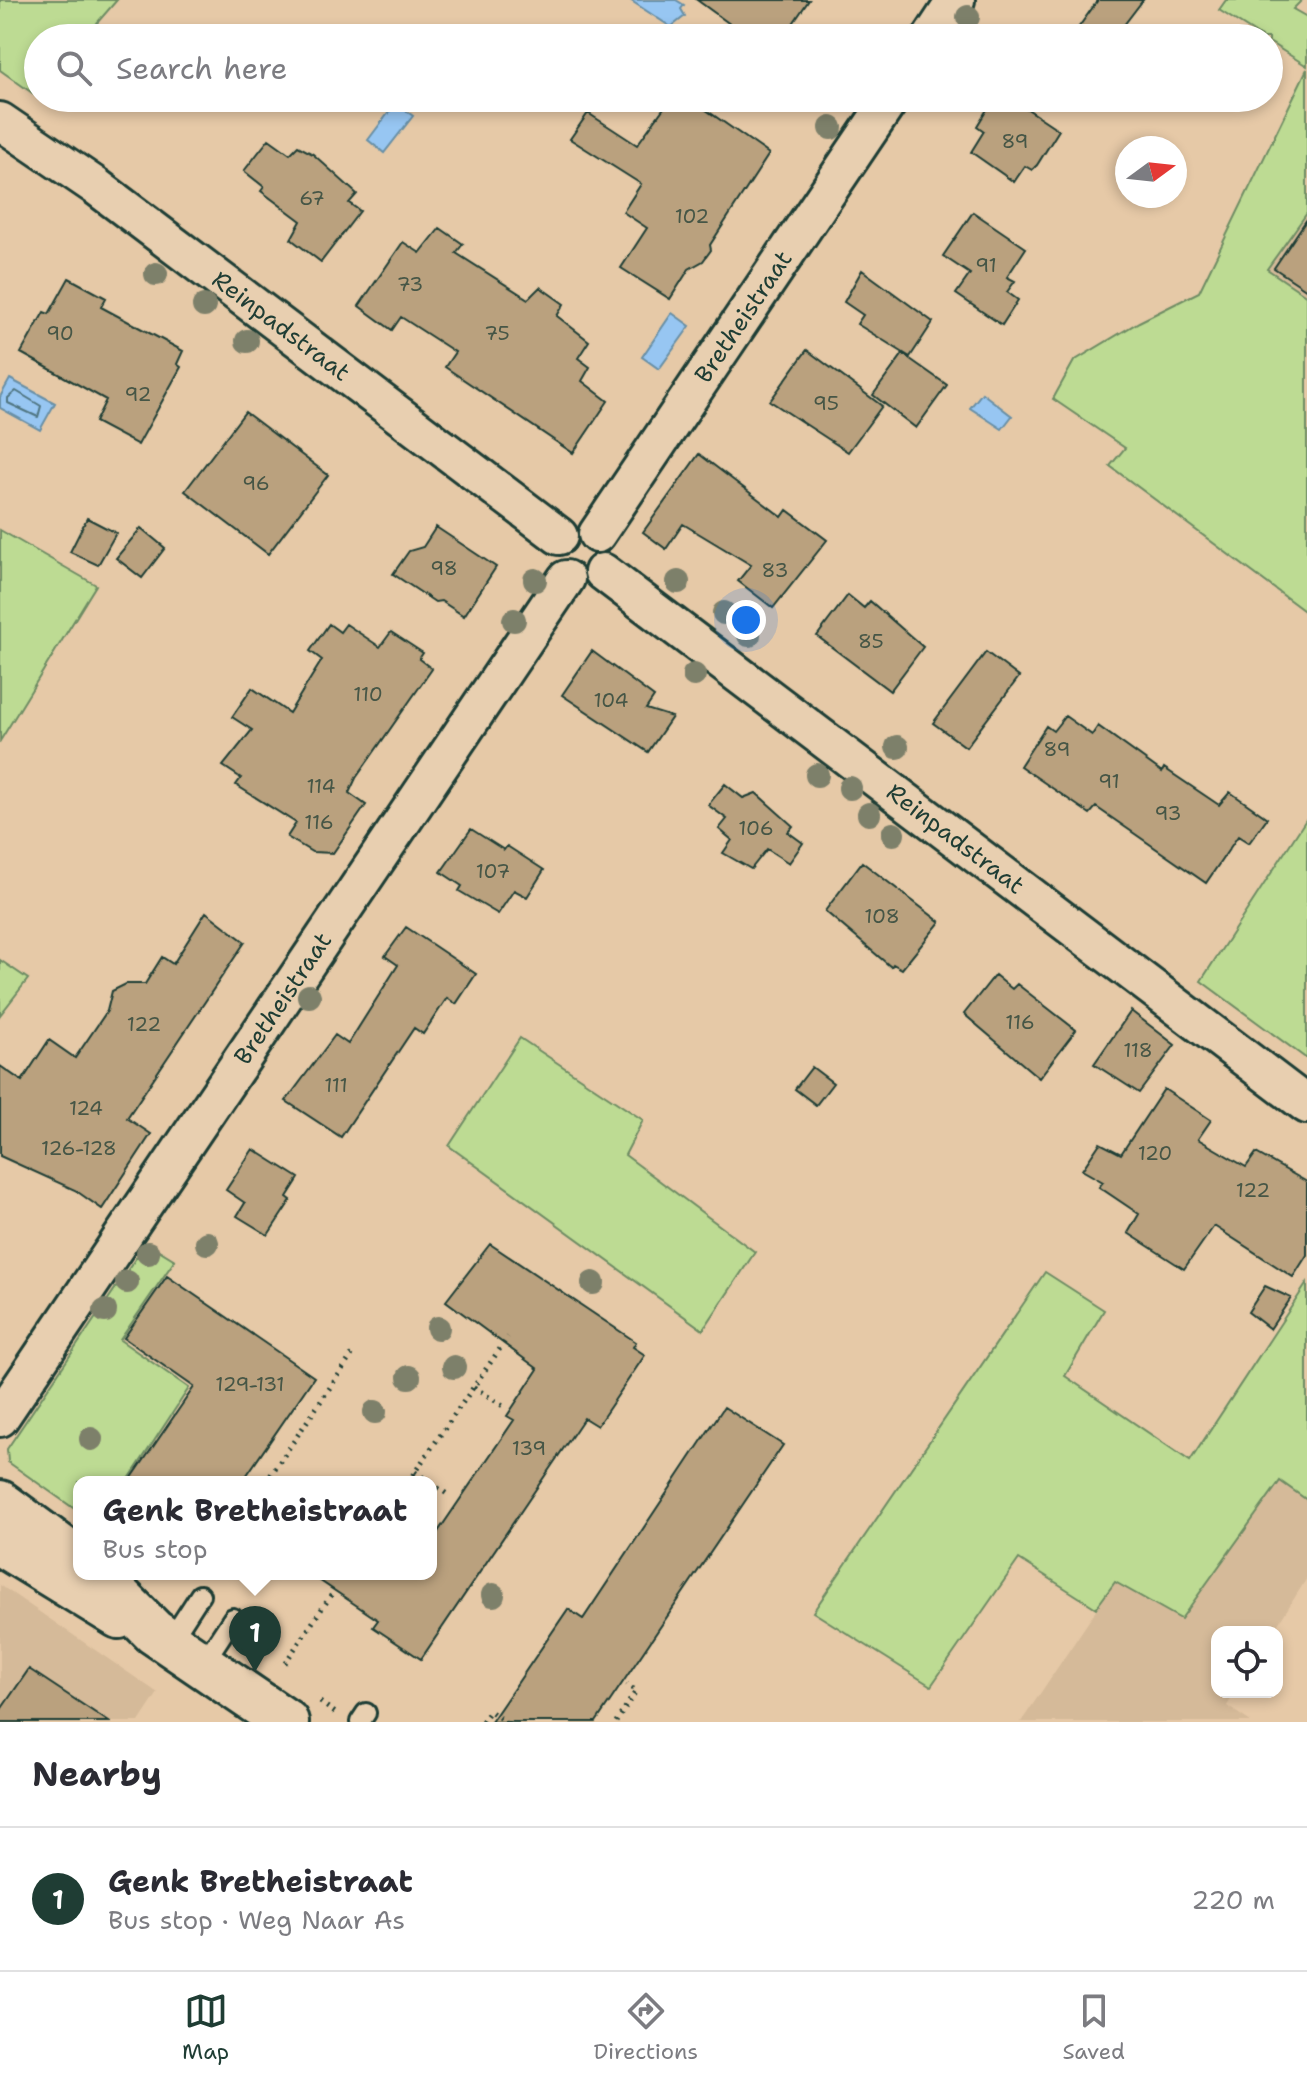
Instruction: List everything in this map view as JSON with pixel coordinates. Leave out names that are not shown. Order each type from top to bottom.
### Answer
[{"type":"main road","points":[[0,1503],[73,1557]]},
{"type":"main road","points":[[0,1543],[115,1614],[175,1646],[286,1722]]},
{"type":"main road","points":[[103,1580],[175,1646]]},
{"type":"street","points":[[940,24],[956,0]]},
{"type":"street","name":"Bretheistraat","points":[[597,534],[882,112]]},
{"type":"street","name":"Reinpadstraat","points":[[0,121],[97,187],[559,536]]},
{"type":"street","points":[[576,527],[586,527],[597,534],[607,548],[603,572],[585,584],[566,579],[552,559],[559,536],[576,527]]},
{"type":"street","name":"Reinpadstraat","points":[[603,572],[1307,1105]]},
{"type":"street","name":"Bretheistraat","points":[[0,1418],[143,1227],[566,579]]},
{"type":"lane","points":[[175,1646],[200,1595]]},
{"type":"lane","points":[[175,1646],[233,1618]]},
{"type":"path","points":[[412,1476],[508,1337]]},
{"type":"path","points":[[270,1476],[352,1355]]},
{"type":"path","points":[[474,1387],[506,1408]]},
{"type":"path","points":[[415,1472],[421,1476]]},
{"type":"path","points":[[437,1487],[447,1494]]},
{"type":"path","points":[[285,1663],[334,1591]]},
{"type":"path","points":[[616,1722],[636,1691],[627,1684]]},
{"type":"path","points":[[482,1722],[490,1711],[505,1722]]},
{"type":"shaded area","points":[[1307,213],[1307,314],[1267,269]]},
{"type":"shaded area","points":[[1280,1481],[1307,1500],[1307,1578],[1277,1626],[1211,1626],[1211,1698],[1232,1698],[1227,1706],[1251,1722],[1021,1722],[1115,1582],[1181,1619]]},
{"type":"shaded area","points":[[0,1585],[158,1693],[139,1722],[0,1722]]},
{"type":"green space","points":[[0,0],[117,0],[96,24],[24,24],[24,87],[0,70]]},
{"type":"green space","points":[[1226,0],[1302,0],[1293,9],[1307,17],[1307,66],[1283,51],[1283,24],[1241,24],[1219,10]]},
{"type":"green space","points":[[1307,69],[1307,213],[1267,269],[1307,296],[1307,613],[1110,466],[1125,448],[1053,399],[1074,361],[1139,322],[1199,292]]},
{"type":"green space","points":[[0,530],[96,585],[0,741]]},
{"type":"green space","points":[[1307,818],[1307,1059],[1201,981]]},
{"type":"green space","points":[[0,960],[28,979],[0,1015]]},
{"type":"green space","points":[[520,1038],[643,1120],[625,1155],[755,1252],[703,1330],[449,1146]]},
{"type":"green space","points":[[144,1246],[157,1249],[175,1260],[120,1340],[189,1388],[131,1476],[73,1476],[73,1508],[8,1462],[7,1449]]},
{"type":"green space","points":[[1045,1272],[1104,1310],[1065,1376],[1190,1461],[1307,1283],[1307,1500],[1280,1481],[1181,1619],[1115,1582],[1096,1608],[1019,1559],[931,1686],[813,1612]]},
{"type":"water","points":[[630,0],[676,0],[684,5],[681,9],[685,16],[675,24],[666,24]]},
{"type":"water","points":[[389,112],[408,112],[413,116],[384,153],[368,140]]},
{"type":"water","points":[[672,313],[690,326],[659,369],[642,357]]},
{"type":"water","points":[[10,379],[55,403],[40,430],[0,408],[0,397]]},
{"type":"water","points":[[982,393],[1012,416],[1002,429],[970,408]]},
{"type":"building","points":[[697,0],[809,0],[793,24],[730,24]]},
{"type":"building","points":[[1098,0],[1143,0],[1125,24],[1081,24]]},
{"type":"building","points":[[661,112],[709,112],[769,154],[710,245],[711,250],[703,261],[689,269],[670,299],[621,268],[647,228],[623,212],[641,184],[570,139],[588,113],[637,145]]},
{"type":"building","points":[[986,112],[1032,112],[1059,130],[1037,165],[1032,170],[1025,166],[1014,182],[971,152],[984,131],[977,126]]},
{"type":"building","points":[[269,139],[290,154],[298,146],[313,154],[357,194],[349,203],[360,211],[321,262],[291,239],[301,221],[261,191],[264,187],[244,171]]},
{"type":"building","points":[[973,212],[1026,248],[1007,277],[1015,281],[1007,292],[1018,300],[1002,325],[956,294],[970,274],[943,256]]},
{"type":"building","points":[[1307,219],[1307,290],[1274,268]]},
{"type":"building","points":[[440,228],[463,244],[456,253],[528,299],[540,287],[564,304],[557,316],[589,341],[578,358],[590,367],[582,381],[608,401],[573,453],[445,367],[455,352],[401,317],[392,330],[359,306],[403,242],[420,253]]},
{"type":"building","points":[[862,270],[933,322],[910,357],[857,324],[863,315],[844,302]]},
{"type":"building","points":[[69,278],[106,298],[101,307],[183,351],[177,364],[181,367],[138,445],[95,422],[106,400],[21,353],[44,312],[49,314]]},
{"type":"building","points":[[807,350],[882,406],[848,452],[770,401]]},
{"type":"building","points":[[903,354],[947,385],[916,428],[873,395]]},
{"type":"building","points":[[245,412],[328,475],[268,554],[185,491]]},
{"type":"building","points":[[699,454],[782,517],[787,510],[827,540],[773,608],[738,581],[751,565],[683,524],[666,549],[643,532]]},
{"type":"building","points":[[87,518],[116,533],[98,565],[70,552]]},
{"type":"building","points":[[436,527],[496,567],[464,616],[441,601],[435,602],[393,574],[409,551],[423,547]]},
{"type":"building","points":[[141,528],[165,548],[142,578],[116,558]]},
{"type":"building","points":[[848,595],[864,608],[870,601],[923,647],[890,691],[817,636]]},
{"type":"building","points":[[329,624],[340,632],[346,624],[380,647],[391,632],[423,653],[419,659],[432,669],[356,778],[349,793],[366,805],[333,853],[312,852],[287,837],[296,823],[236,785],[241,778],[223,766],[252,730],[232,717],[252,688],[289,713],[322,660],[310,651]]},
{"type":"building","points":[[592,651],[654,697],[646,709],[672,717],[648,752],[562,695]]},
{"type":"building","points":[[986,652],[1019,677],[966,747],[933,723]]},
{"type":"building","points":[[1065,716],[1092,735],[1098,726],[1162,772],[1164,768],[1219,805],[1230,792],[1267,818],[1249,843],[1238,836],[1206,883],[1096,807],[1090,814],[1020,766],[1046,726],[1053,731]]},
{"type":"building","points":[[725,784],[743,798],[756,793],[793,826],[788,832],[803,843],[789,863],[767,849],[751,869],[723,853],[732,840],[719,829],[727,819],[708,805]]},
{"type":"building","points":[[471,829],[504,850],[507,846],[544,870],[527,897],[514,890],[498,914],[459,891],[462,886],[441,872]]},
{"type":"building","points":[[862,862],[940,922],[902,969],[893,964],[891,967],[825,911]]},
{"type":"building","points":[[206,912],[245,942],[127,1118],[151,1134],[102,1209],[75,1190],[0,1156],[0,1066],[22,1081],[49,1040],[75,1058],[107,1011],[112,991],[126,984],[145,984],[162,957],[173,964]]},
{"type":"building","points":[[406,927],[476,974],[456,1004],[447,998],[423,1034],[414,1028],[341,1137],[286,1101],[335,1035],[348,1044],[398,965],[385,956]]},
{"type":"building","points":[[995,975],[1012,989],[1017,984],[1076,1030],[1039,1078],[964,1014]]},
{"type":"building","points":[[1131,1011],[1175,1045],[1139,1093],[1094,1064]]},
{"type":"building","points":[[812,1067],[833,1083],[816,1105],[795,1089]]},
{"type":"building","points":[[1164,1089],[1211,1120],[1198,1139],[1246,1167],[1256,1153],[1307,1182],[1307,1255],[1293,1277],[1214,1226],[1184,1269],[1128,1233],[1139,1214],[1099,1187],[1103,1182],[1082,1170],[1100,1143],[1121,1154]]},
{"type":"building","points":[[253,1149],[299,1178],[287,1197],[291,1200],[268,1235],[237,1216],[245,1203],[226,1190]]},
{"type":"building","points":[[490,1244],[636,1342],[633,1347],[645,1355],[597,1426],[584,1418],[421,1659],[373,1627],[378,1620],[319,1580],[437,1580],[437,1533],[514,1420],[507,1416],[538,1369],[446,1301]]},
{"type":"building","points":[[167,1276],[314,1377],[246,1476],[133,1476],[194,1387],[124,1338]]},
{"type":"building","points":[[1265,1286],[1291,1298],[1270,1329],[1248,1312]]},
{"type":"building","points":[[724,1407],[783,1445],[596,1722],[491,1722],[568,1609],[583,1619]]},
{"type":"building","points":[[29,1669],[109,1722],[0,1722],[0,1711]]},
{"type":"place","name":"Genk Bretheistraat","points":[[255,1672]]}]
